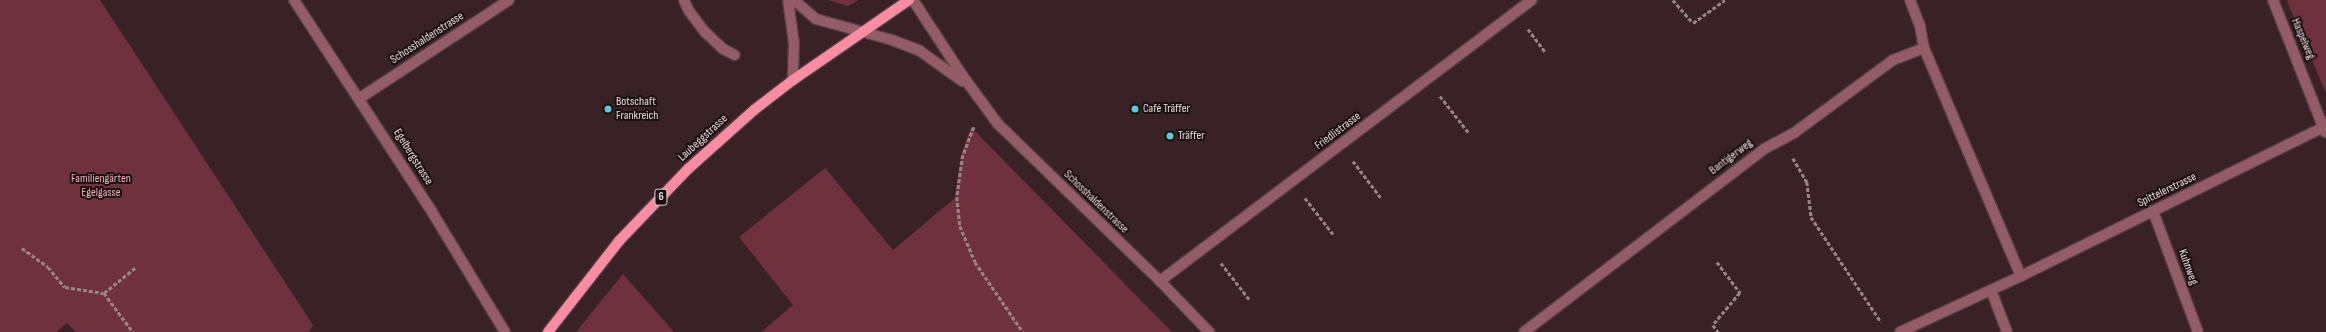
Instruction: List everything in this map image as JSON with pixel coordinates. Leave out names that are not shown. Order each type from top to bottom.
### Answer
[{"type":"main road","name":"Laubeggstrasse","points":[[548,332],[592,274],[652,205],[732,128],[793,80],[860,32],[909,0]]},
{"type":"street","name":"Egelbergstrasse","points":[[294,0],[360,98],[505,332]]},
{"type":"street","name":"Schosshaldenstrasse","points":[[360,98],[509,0]]},
{"type":"street","points":[[684,0],[689,11],[705,32],[724,49],[735,55]]},
{"type":"street","points":[[788,0],[794,43],[793,80]]},
{"type":"street","name":"Schosshaldenstrasse","points":[[794,0],[816,19],[892,40],[920,51],[945,67],[970,87]]},
{"type":"street","name":"Schosshaldenstrasse","points":[[913,0],[986,110],[1013,139],[1160,281],[1209,332]]},
{"type":"street","name":"Friedlistrasse","points":[[1160,281],[1532,0]]},
{"type":"street","points":[[1910,0],[1920,26],[1924,48],[2021,276]]},
{"type":"street","name":"Haspelweg","points":[[2273,0],[2325,130]]},
{"type":"street","name":"Bantigerweg","points":[[1524,332],[1764,149],[1794,133],[1894,60],[1924,48]]},
{"type":"street","name":"Spittelerstrasse","points":[[1900,332],[1992,290],[2153,211],[2325,130]]},
{"type":"street","name":"Kuhnweg","points":[[2153,211],[2198,332]]},
{"type":"street","points":[[1992,290],[2007,332]]},
{"type":"path","points":[[1672,0],[1692,23],[1725,0]]},
{"type":"path","points":[[1531,33],[1546,53]]},
{"type":"path","points":[[1436,90],[1469,133]]},
{"type":"path","points":[[986,110],[974,125],[964,155],[957,197],[960,226],[975,262],[1023,332]]},
{"type":"path","points":[[1791,155],[1807,182],[1811,217],[1884,326]]},
{"type":"path","points":[[1349,156],[1382,198]]},
{"type":"path","points":[[1301,192],[1333,234]]},
{"type":"path","points":[[22,248],[48,267],[65,287],[104,293],[133,332]]},
{"type":"path","points":[[1218,258],[1249,299]]},
{"type":"path","points":[[1717,262],[1740,292],[1713,325],[1718,332]]},
{"type":"path","points":[[104,293],[134,268]]},
{"type":"green space","name":"Familiengärten Egelgasse","points":[[0,0],[100,0],[313,325],[309,332],[76,332],[67,323],[56,332],[0,332]]},
{"type":"green space","points":[[828,0],[858,0],[848,6]]},
{"type":"green space","points":[[2287,0],[2326,0],[2326,93],[2289,6]]},
{"type":"green space","points":[[971,127],[1172,332],[761,332],[793,305],[739,237],[825,168],[893,250],[955,198],[961,155]]},
{"type":"green space","points":[[623,274],[674,332],[576,332]]},
{"type":"place","name":"Botschaft Frankreich","points":[[608,109]]},
{"type":"place","name":"Café Träffer","points":[[1135,109]]},
{"type":"place","name":"Träffer","points":[[1170,136]]}]
